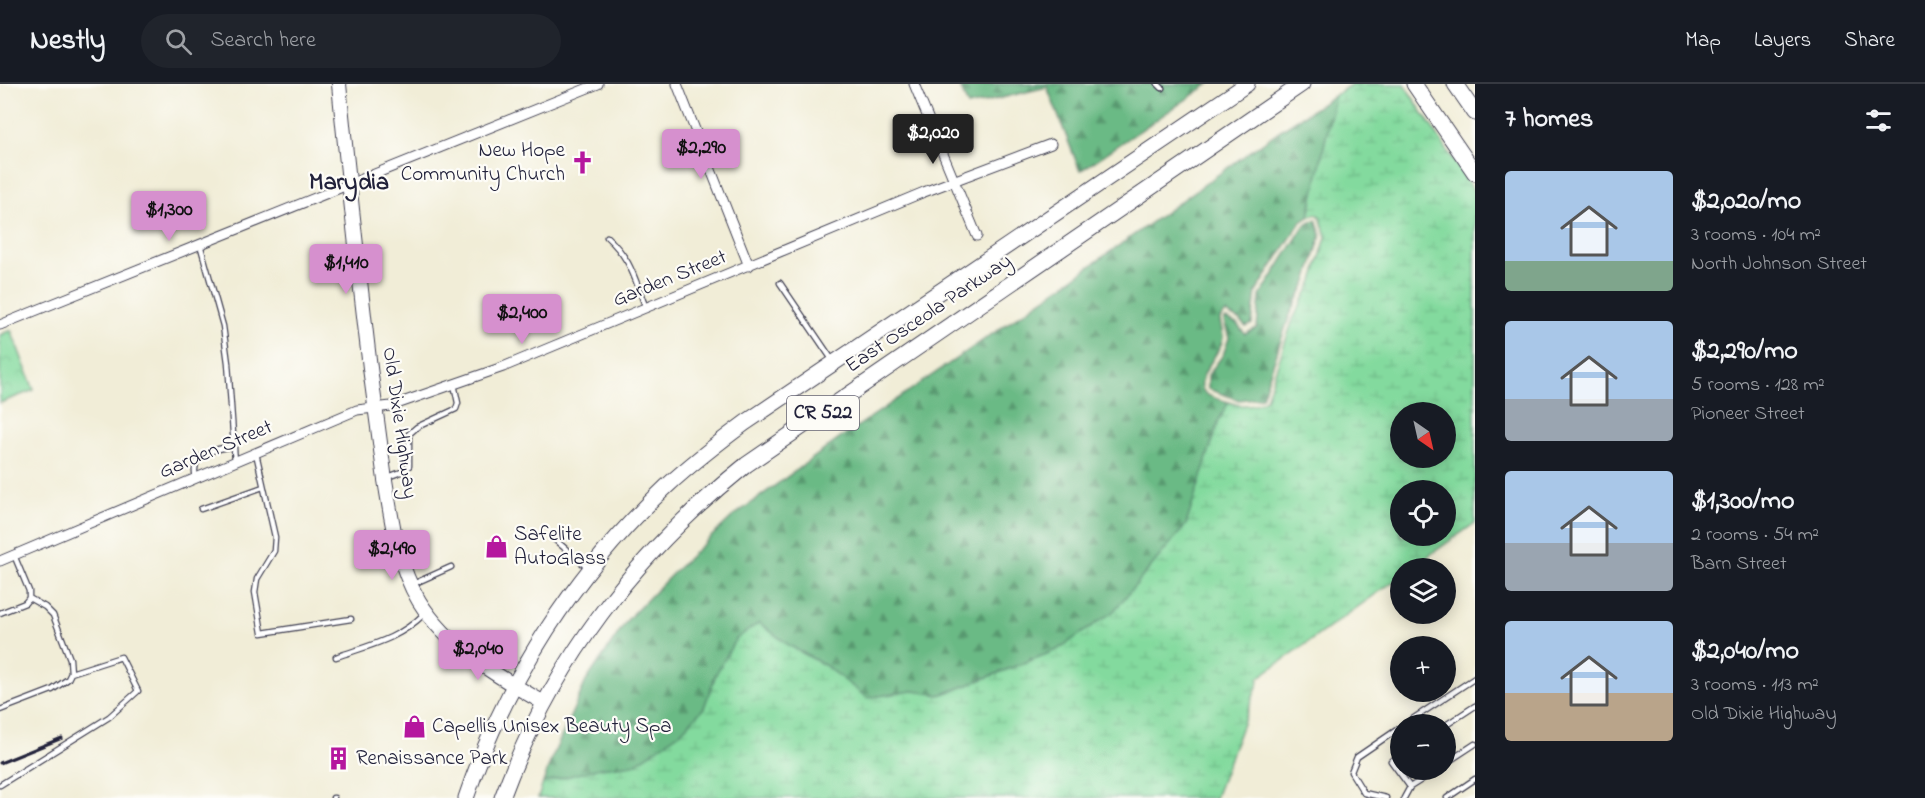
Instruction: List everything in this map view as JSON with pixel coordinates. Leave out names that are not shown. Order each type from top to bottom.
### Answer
[{"type":"main road","name":"East Osceola Parkway","points":[[466,798],[490,737],[514,686],[543,635],[590,570],[643,509],[701,456],[744,423],[1247,84]]},
{"type":"main road","name":"East Osceola Parkway","points":[[502,798],[544,703],[576,649],[641,562],[708,496],[746,465],[1302,84]]},
{"type":"main road","points":[[1414,84],[1475,173]]},
{"type":"main road","points":[[1455,84],[1475,113]]},
{"type":"street","name":"Old Dixie Highway","points":[[339,84],[375,409],[394,533],[401,563],[410,585],[435,624],[461,649],[514,686],[544,703]]},
{"type":"street","points":[[0,325],[598,84]]},
{"type":"street","points":[[677,84],[749,266]]},
{"type":"street","points":[[914,84],[977,236]]},
{"type":"street","name":"Garden Street","points":[[0,561],[357,410],[391,406],[503,366],[924,192],[1051,144]]},
{"type":"lane","points":[[607,237],[622,251],[646,308]]},
{"type":"lane","points":[[200,244],[223,326],[235,462]]},
{"type":"lane","points":[[780,283],[834,363]]},
{"type":"lane","points":[[385,478],[404,471],[410,466],[409,434],[417,427],[456,409],[458,403],[454,384]]},
{"type":"lane","points":[[196,478],[194,471],[200,457],[207,452],[234,446]]},
{"type":"lane","points":[[256,453],[275,537],[274,551],[257,579],[255,592],[262,633],[351,619]]},
{"type":"lane","points":[[201,509],[263,487]]},
{"type":"lane","points":[[554,539],[590,570]]},
{"type":"lane","points":[[0,613],[25,603],[29,598],[29,591],[14,555]]},
{"type":"lane","points":[[410,585],[451,567]]},
{"type":"lane","points":[[0,710],[52,690],[68,679],[71,673],[70,659],[52,615],[45,607],[29,598]]},
{"type":"lane","points":[[336,657],[394,637],[406,630],[426,612]]},
{"type":"lane","points":[[0,785],[109,717],[138,691],[121,657],[71,673]]},
{"type":"lane","points":[[1420,714],[1475,678]]},
{"type":"lane","points":[[1456,718],[1475,706]]},
{"type":"lane","points":[[1386,798],[1364,793],[1351,772],[1357,757],[1390,734]]},
{"type":"lane","points":[[1456,757],[1475,744]]},
{"type":"lane","points":[[1448,798],[1475,779]]},
{"type":"lane","points":[[1405,780],[1410,787]]},
{"type":"lane","points":[[1404,798],[1410,787],[1421,780]]},
{"type":"green space","points":[[959,84],[1209,84],[1080,171],[1047,87],[968,106]]},
{"type":"green space","points":[[1352,84],[1404,84],[1475,193],[1475,523],[1456,536],[1456,480],[1390,480],[1390,546],[1442,546],[1425,558],[1390,558],[1390,584],[1258,678],[1259,681],[1215,798],[538,798],[543,783],[600,768],[635,764],[680,733],[704,708],[716,674],[736,639],[759,623],[790,646],[826,666],[867,698],[913,691],[940,695],[1057,650],[1113,612],[1186,525],[1219,420],[1229,402],[1248,405],[1266,399],[1293,319],[1313,281],[1326,237],[1320,216],[1316,214],[1309,217],[1335,95]]},
{"type":"green space","points":[[1335,95],[1309,217],[1300,223],[1256,292],[1252,324],[1246,327],[1226,313],[1220,319],[1223,338],[1204,375],[1202,388],[1206,394],[1229,402],[1219,420],[1186,525],[1113,612],[1057,650],[940,695],[913,691],[867,698],[826,666],[790,646],[759,623],[716,674],[704,708],[680,733],[635,764],[600,768],[543,783],[586,681],[628,619],[732,517],[839,439],[1065,284],[1279,131]]},
{"type":"green space","points":[[1316,219],[1321,235],[1308,279],[1289,317],[1262,397],[1239,400],[1208,389],[1208,375],[1223,355],[1229,338],[1224,321],[1226,319],[1237,324],[1245,334],[1257,328],[1260,296],[1304,226]]},
{"type":"green space","points":[[11,330],[34,390],[0,403],[0,335]]},
{"type":"railway","points":[[0,763],[62,738]]},
{"type":"place","name":"New Hope Community Church","points":[[583,163]]},
{"type":"place","name":"Safelite AutoGlass","points":[[496,547]]},
{"type":"place","name":"Capellis Unisex Beauty Spa","points":[[414,727]]},
{"type":"place","name":"Renaissance Park","points":[[338,759]]},
{"type":"district","name":"Marydia","points":[[349,183]]}]
